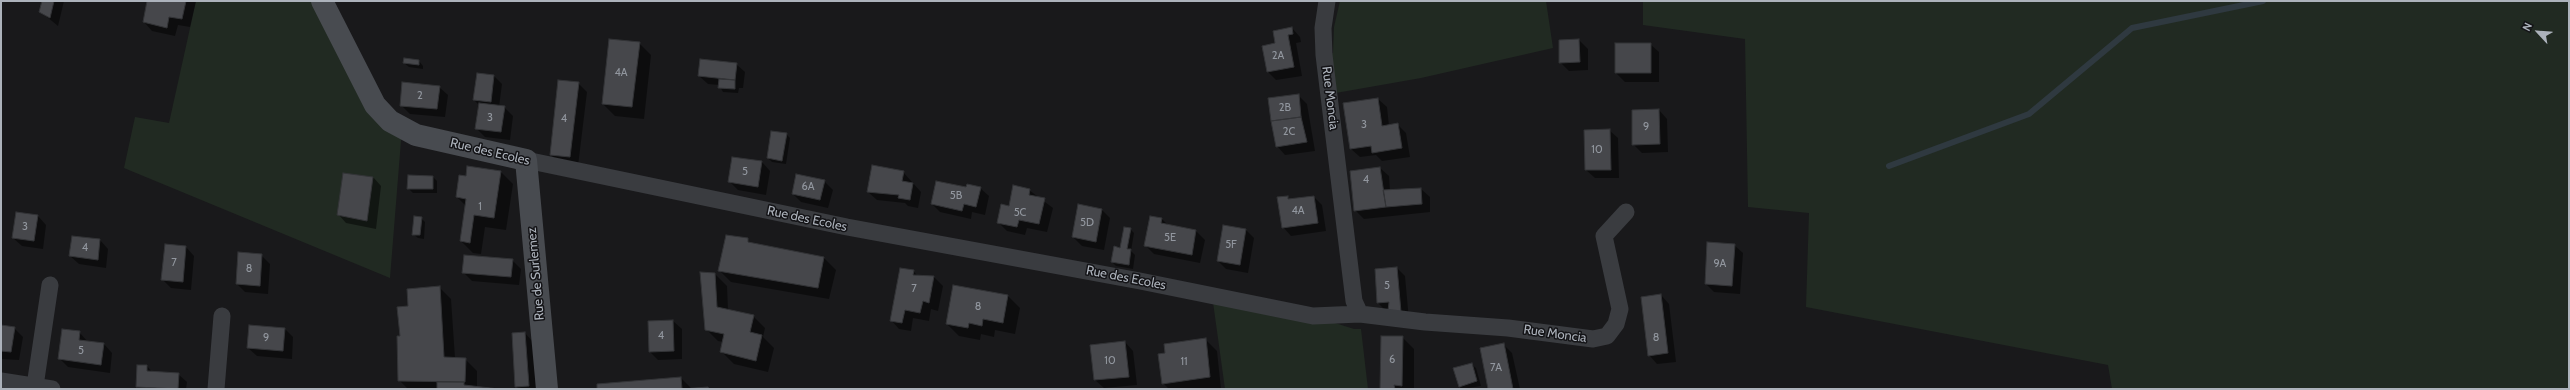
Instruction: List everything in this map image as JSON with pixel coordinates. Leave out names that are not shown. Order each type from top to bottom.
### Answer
[{"type":"street","name":"Rue des Ecoles","points":[[322,1],[375,105],[390,121],[416,135],[526,160],[847,227],[1140,281],[1313,316],[1363,314]]},
{"type":"street","name":"Rue Moncia","points":[[1328,1],[1323,28],[1324,55],[1354,301],[1363,314],[1425,322],[1508,328],[1593,339],[1607,336],[1616,324],[1620,309],[1604,236],[1626,212]]},
{"type":"street","name":"Rue de Surlemez","points":[[526,160],[547,389]]},
{"type":"street","points":[[1,381],[44,388],[50,285]]},
{"type":"street","points":[[216,389],[222,316]]},
{"type":"shaded area","points":[[196,1],[322,1],[402,128],[390,278],[124,168],[135,117],[169,123]]},
{"type":"shaded area","points":[[1340,1],[1546,1],[1553,48],[1421,78],[1330,94],[1324,55],[1333,53],[1334,27]]},
{"type":"shaded area","points":[[1643,1],[2569,1],[2569,389],[2112,389],[2108,365],[1806,307],[1809,213],[1748,207],[1745,39],[1643,25]]},
{"type":"shaded area","points":[[1212,295],[1313,316],[1354,329],[1361,329],[1368,389],[1225,389]]},
{"type":"building","points":[[42,1],[54,1],[50,18],[39,12]]},
{"type":"building","points":[[147,1],[186,1],[182,19],[169,17],[167,28],[143,22]]},
{"type":"building","points":[[1292,27],[1293,34],[1288,35],[1294,67],[1267,72],[1262,46],[1275,43],[1273,31]]},
{"type":"building","points":[[609,39],[640,42],[632,107],[602,104]]},
{"type":"building","points":[[1579,39],[1580,62],[1559,63],[1559,40]]},
{"type":"building","points":[[1615,43],[1651,43],[1651,73],[1615,73]]},
{"type":"building","points":[[404,58],[419,60],[419,65],[403,63]]},
{"type":"building","points":[[700,59],[737,63],[735,80],[698,76]]},
{"type":"building","points":[[477,73],[494,75],[491,102],[473,100]]},
{"type":"building","points":[[719,79],[735,80],[735,89],[718,88]]},
{"type":"building","points":[[558,80],[579,82],[570,157],[550,155]]},
{"type":"building","points":[[402,82],[440,86],[437,109],[400,106]]},
{"type":"building","points":[[1299,94],[1301,117],[1271,121],[1268,98]]},
{"type":"building","points":[[1378,98],[1382,126],[1398,123],[1402,148],[1372,153],[1371,146],[1350,149],[1343,103]]},
{"type":"building","points":[[479,103],[505,106],[501,132],[475,129]]},
{"type":"building","points":[[1659,109],[1660,144],[1632,145],[1632,110]]},
{"type":"building","points":[[1301,117],[1307,142],[1276,147],[1271,121]]},
{"type":"building","points":[[1610,129],[1611,170],[1585,170],[1584,130]]},
{"type":"building","points":[[771,131],[787,133],[782,161],[767,158]]},
{"type":"building","points":[[732,157],[762,161],[758,187],[728,182]]},
{"type":"building","points":[[872,165],[904,171],[902,181],[913,183],[910,200],[898,198],[899,195],[867,192]]},
{"type":"building","points":[[467,166],[501,171],[494,218],[474,215],[470,243],[460,241],[466,199],[456,197],[459,175],[466,176]]},
{"type":"building","points":[[1380,167],[1386,207],[1354,211],[1350,171]]},
{"type":"building","points":[[343,173],[373,177],[367,221],[337,215]]},
{"type":"building","points":[[796,174],[825,180],[820,200],[792,194]]},
{"type":"building","points":[[408,175],[433,176],[433,189],[407,189]]},
{"type":"building","points":[[936,181],[966,187],[967,184],[981,187],[976,207],[964,204],[962,211],[931,204]]},
{"type":"building","points":[[1013,185],[1030,189],[1029,195],[1045,198],[1039,224],[1019,220],[1017,227],[997,223],[1001,204],[1009,206]]},
{"type":"building","points":[[1421,188],[1422,204],[1386,207],[1383,190]]},
{"type":"building","points":[[1288,196],[1288,199],[1314,196],[1318,223],[1282,228],[1277,197]]},
{"type":"building","points":[[1078,204],[1102,209],[1096,242],[1072,237]]},
{"type":"building","points":[[16,212],[38,215],[34,241],[12,238]]},
{"type":"building","points":[[414,216],[422,217],[420,235],[412,235]]},
{"type":"building","points":[[1150,216],[1162,218],[1161,223],[1196,230],[1192,255],[1144,246]]},
{"type":"building","points":[[1223,225],[1246,229],[1240,265],[1217,261]]},
{"type":"building","points":[[1124,227],[1131,228],[1127,249],[1131,249],[1129,265],[1111,262],[1114,246],[1120,248]]},
{"type":"building","points":[[726,235],[748,238],[748,242],[824,257],[818,288],[718,271]]},
{"type":"building","points":[[72,236],[100,239],[98,260],[69,256]]},
{"type":"building","points":[[1707,242],[1735,244],[1732,286],[1705,284]]},
{"type":"building","points":[[165,244],[186,246],[183,282],[161,280]]},
{"type":"building","points":[[238,252],[262,254],[260,286],[236,284]]},
{"type":"building","points":[[464,255],[513,259],[511,277],[462,273]]},
{"type":"building","points":[[1397,267],[1401,312],[1388,311],[1389,302],[1377,303],[1375,269]]},
{"type":"building","points":[[900,268],[914,270],[913,275],[934,276],[929,303],[923,301],[920,313],[905,310],[902,323],[890,321]]},
{"type":"building","points":[[700,272],[715,273],[717,307],[754,315],[750,332],[762,335],[756,361],[720,352],[724,334],[705,330]]},
{"type":"building","points":[[953,285],[1008,295],[1003,323],[983,319],[982,326],[969,323],[968,328],[946,324]]},
{"type":"building","points":[[440,286],[444,357],[466,358],[465,382],[398,381],[397,336],[400,336],[397,307],[408,306],[407,289]]},
{"type":"building","points":[[1661,294],[1668,353],[1648,356],[1641,297]]},
{"type":"building","points":[[673,320],[674,351],[649,352],[648,321]]},
{"type":"building","points":[[1,325],[15,327],[11,352],[1,351]]},
{"type":"building","points":[[249,325],[285,328],[283,351],[247,348]]},
{"type":"building","points":[[62,329],[80,331],[79,340],[104,343],[101,365],[58,359]]},
{"type":"building","points":[[525,332],[529,386],[515,387],[512,333]]},
{"type":"building","points":[[1381,336],[1403,336],[1402,386],[1394,385],[1395,389],[1380,389]]},
{"type":"building","points":[[1206,338],[1210,377],[1162,384],[1158,354],[1165,353],[1164,344]]},
{"type":"building","points":[[1125,341],[1129,377],[1094,380],[1090,345]]},
{"type":"building","points":[[1504,343],[1513,389],[1488,389],[1480,348]]},
{"type":"building","points":[[1472,363],[1477,381],[1459,387],[1453,368]]},
{"type":"building","points":[[137,365],[147,365],[147,371],[179,373],[178,389],[136,387]]},
{"type":"building","points":[[681,377],[682,389],[597,389],[597,384]]},
{"type":"building","points":[[437,382],[464,382],[464,385],[499,389],[437,389]]},
{"type":"building","points":[[708,387],[709,389],[682,389]]},
{"type":"waterway","points":[[1889,166],[2029,114],[2132,28],[2263,1]]}]
